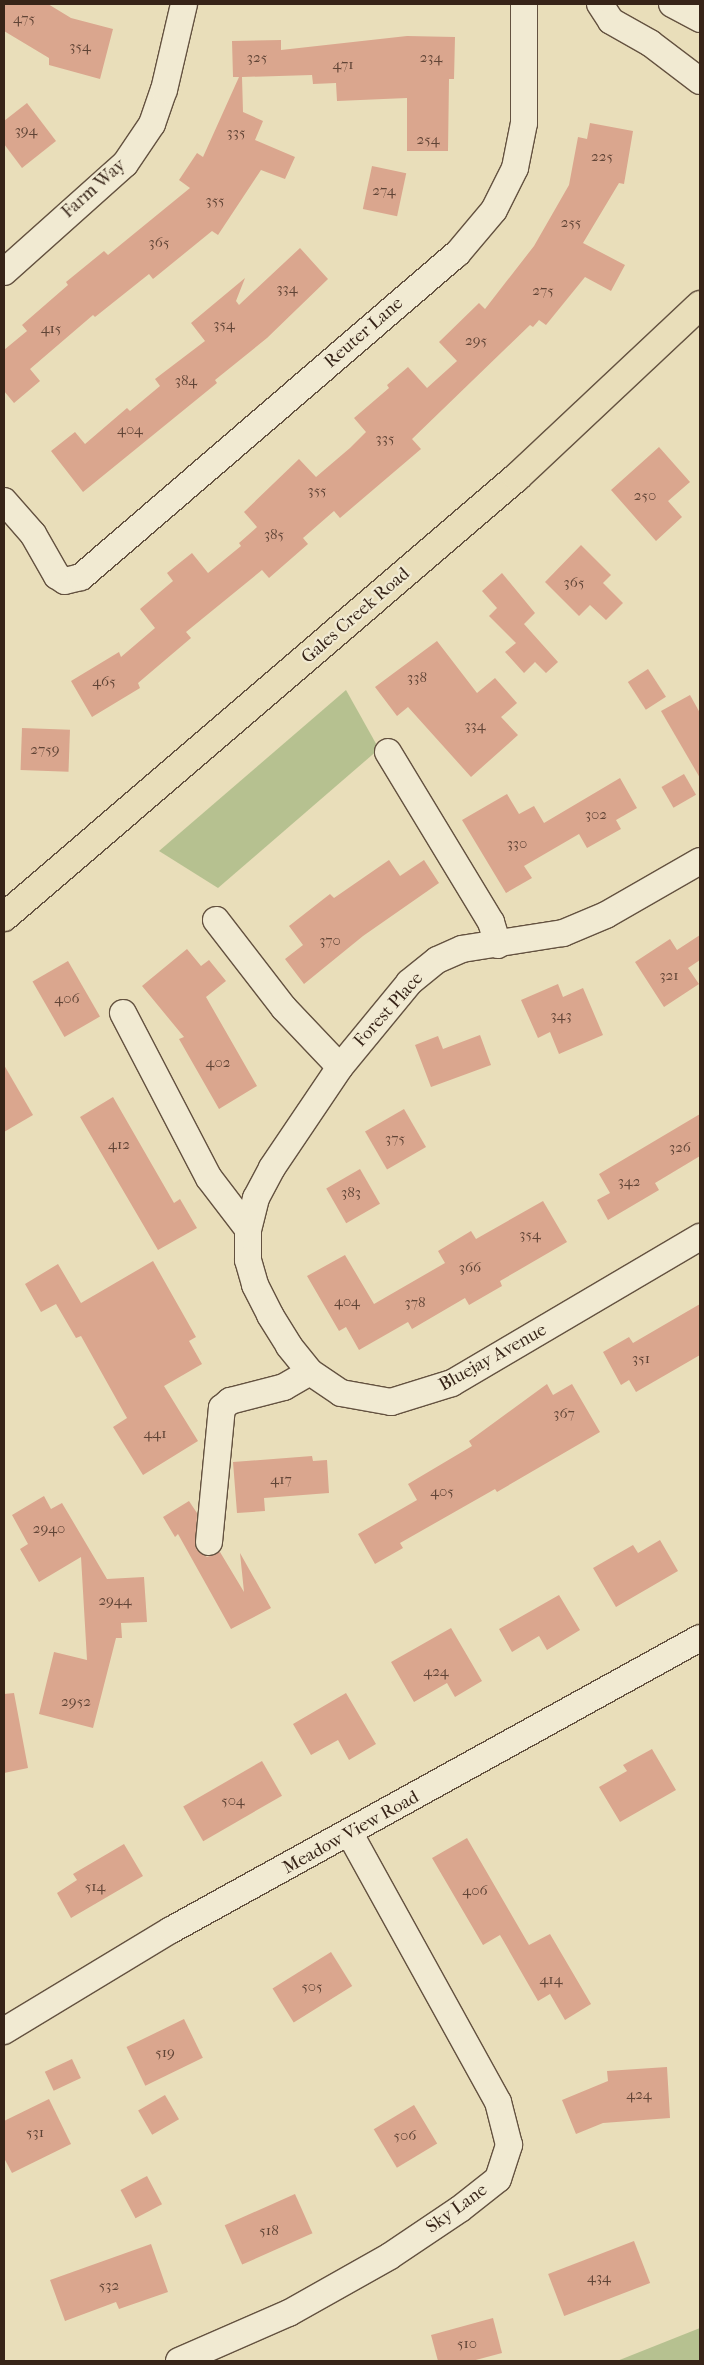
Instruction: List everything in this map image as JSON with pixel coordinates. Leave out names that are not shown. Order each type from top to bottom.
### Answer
[{"type":"main road","name":"Gales Creek Road","points":[[4,917],[517,477],[700,305]]},
{"type":"street","name":"Farm Way","points":[[4,272],[125,164],[152,124],[164,90],[184,4]]},
{"type":"street","name":"Reuter Lane","points":[[4,501],[33,534],[49,567],[65,581],[81,577],[457,254],[494,210],[515,168],[524,122],[524,4]]},
{"type":"street","points":[[600,4],[611,21],[650,43],[700,81]]},
{"type":"street","points":[[672,4],[700,19]]},
{"type":"street","points":[[388,752],[491,922],[498,945]]},
{"type":"street","name":"Forest Place","points":[[270,1314],[255,1286],[248,1260],[248,1229],[256,1198],[272,1168],[340,1067],[409,983],[437,960],[462,950],[563,933],[606,915],[700,861]]},
{"type":"street","points":[[216,920],[284,1008],[340,1067]]},
{"type":"street","points":[[123,1013],[209,1178],[248,1229]]},
{"type":"street","name":"Bluejay Avenue","points":[[270,1314],[289,1346],[310,1372],[341,1393],[367,1400],[391,1402],[423,1394],[452,1383],[700,1237]]},
{"type":"street","points":[[209,1542],[222,1408],[230,1401],[284,1387],[310,1372]]},
{"type":"street","name":"Meadow View Road","points":[[4,2031],[171,1930],[350,1834],[700,1638]]},
{"type":"street","name":"Sky Lane","points":[[179,2361],[289,2313],[390,2256],[460,2209],[498,2179],[509,2145],[498,2102],[350,1834]]},
{"type":"green space","points":[[346,690],[379,749],[218,888],[159,851]]},
{"type":"green space","points":[[700,2328],[700,2361],[617,2361]]},
{"type":"building","points":[[4,4],[48,4],[71,18],[113,29],[100,79],[49,65],[49,58],[4,31]]},
{"type":"building","points":[[407,36],[455,37],[454,79],[449,79],[448,151],[407,151],[407,98],[337,101],[336,83],[313,84],[312,75],[242,77],[243,112],[263,121],[255,140],[295,157],[285,179],[261,170],[218,235],[212,231],[153,279],[149,274],[95,317],[93,315],[30,369],[40,381],[14,403],[4,391],[4,350],[27,331],[22,325],[68,285],[66,282],[104,251],[108,255],[190,188],[179,180],[197,153],[203,157],[239,77],[233,77],[232,41],[281,40],[281,50]]},
{"type":"building","points":[[27,103],[56,141],[22,168],[4,144],[4,121]]},
{"type":"building","points":[[590,123],[633,131],[624,184],[619,183],[583,243],[625,265],[611,291],[585,277],[546,325],[539,320],[533,327],[530,325],[412,439],[421,449],[340,518],[334,511],[303,538],[308,544],[269,578],[262,570],[186,632],[191,638],[138,683],[140,688],[92,717],[71,681],[119,652],[121,657],[155,628],[140,609],[173,581],[167,573],[192,553],[208,573],[241,546],[239,543],[257,527],[244,512],[299,459],[316,477],[366,432],[354,418],[389,388],[387,385],[408,367],[427,388],[457,361],[439,342],[479,303],[485,309],[534,246],[569,185],[578,137],[587,139]]},
{"type":"building","points":[[372,166],[406,173],[397,216],[363,209]]},
{"type":"building","points":[[300,248],[328,279],[267,338],[215,380],[217,383],[83,492],[51,451],[75,432],[85,444],[127,408],[130,411],[160,386],[155,379],[205,341],[191,323],[245,278],[236,301],[239,305]]},
{"type":"building","points":[[659,447],[690,482],[668,501],[682,517],[656,541],[611,490]]},
{"type":"building","points":[[581,545],[611,575],[603,583],[623,603],[606,620],[590,605],[579,616],[545,582]]},
{"type":"building","points":[[502,573],[535,613],[524,624],[558,662],[546,673],[535,662],[524,673],[505,652],[516,643],[489,616],[497,608],[482,591]]},
{"type":"building","points":[[437,641],[477,693],[495,678],[517,703],[501,717],[518,735],[471,777],[408,707],[397,716],[375,687]]},
{"type":"building","points":[[648,669],[666,697],[646,710],[628,682]]},
{"type":"building","points":[[690,695],[700,713],[700,778],[661,711]]},
{"type":"building","points":[[22,728],[70,730],[69,772],[21,770]]},
{"type":"building","points":[[684,774],[696,795],[673,808],[661,787]]},
{"type":"building","points":[[620,778],[637,808],[616,820],[621,829],[587,848],[579,834],[524,866],[532,878],[506,893],[462,820],[507,794],[519,814],[534,806],[544,823]]},
{"type":"building","points":[[389,860],[400,876],[424,860],[439,883],[363,936],[304,984],[285,959],[303,945],[289,926],[330,894],[334,898]]},
{"type":"building","points":[[700,935],[700,960],[688,968],[699,984],[664,1007],[635,962],[670,939],[677,950]]},
{"type":"building","points":[[187,949],[201,966],[209,960],[226,981],[206,997],[257,1086],[219,1109],[179,1039],[184,1037],[142,986]]},
{"type":"building","points":[[68,961],[100,1016],[64,1037],[32,982]]},
{"type":"building","points":[[558,984],[563,997],[583,988],[603,1035],[559,1054],[550,1032],[538,1038],[521,1000]]},
{"type":"building","points":[[480,1035],[491,1065],[431,1087],[415,1045],[438,1036],[443,1049]]},
{"type":"building","points":[[4,1065],[33,1115],[4,1132]]},
{"type":"building","points":[[113,1097],[174,1203],[180,1199],[197,1228],[158,1250],[80,1117]]},
{"type":"building","points":[[404,1109],[426,1147],[387,1170],[365,1132]]},
{"type":"building","points":[[700,1114],[700,1156],[655,1183],[659,1190],[608,1220],[597,1200],[610,1193],[599,1174]]},
{"type":"building","points":[[360,1169],[380,1204],[346,1223],[326,1188]]},
{"type":"building","points":[[543,1201],[567,1242],[500,1281],[502,1286],[469,1305],[465,1298],[412,1329],[408,1322],[359,1350],[346,1327],[339,1331],[307,1276],[345,1255],[374,1304],[445,1263],[438,1251],[471,1231],[476,1239]]},
{"type":"building","points":[[153,1261],[196,1337],[189,1341],[202,1364],[164,1386],[198,1441],[143,1475],[113,1427],[127,1418],[81,1336],[76,1338],[56,1304],[41,1312],[25,1284],[58,1264],[81,1303]]},
{"type":"building","points":[[700,1304],[700,1355],[636,1392],[629,1380],[621,1385],[603,1352],[629,1337],[633,1343]]},
{"type":"building","points":[[547,1384],[553,1395],[572,1384],[600,1432],[497,1492],[495,1489],[400,1543],[403,1548],[375,1564],[358,1534],[417,1500],[408,1484],[472,1446],[469,1441]]},
{"type":"building","points":[[312,1456],[313,1461],[327,1460],[329,1493],[264,1498],[265,1511],[237,1513],[233,1462]]},
{"type":"building","points":[[44,1496],[51,1509],[62,1503],[107,1579],[144,1577],[147,1622],[121,1623],[122,1638],[116,1638],[93,1728],[39,1714],[54,1652],[87,1660],[81,1557],[39,1582],[20,1549],[28,1544],[12,1515]]},
{"type":"building","points":[[189,1501],[197,1513],[196,1549],[207,1557],[220,1552],[244,1592],[240,1553],[271,1608],[231,1629],[178,1534],[175,1537],[163,1517]]},
{"type":"building","points":[[660,1540],[678,1571],[616,1607],[593,1568],[633,1545],[638,1553]]},
{"type":"building","points":[[559,1595],[580,1630],[547,1650],[539,1636],[512,1652],[499,1629]]},
{"type":"building","points":[[451,1628],[482,1681],[455,1697],[447,1683],[414,1702],[391,1662]]},
{"type":"building","points":[[14,1693],[28,1768],[4,1773],[4,1694]]},
{"type":"building","points":[[346,1693],[376,1744],[349,1760],[338,1740],[311,1755],[293,1724]]},
{"type":"building","points":[[652,1749],[676,1790],[620,1822],[599,1787],[627,1771],[623,1765]]},
{"type":"building","points":[[262,1761],[282,1796],[203,1841],[183,1806]]},
{"type":"building","points":[[467,1838],[529,1945],[550,1934],[591,2004],[565,2020],[550,1994],[538,2001],[500,1935],[483,1945],[432,1858]]},
{"type":"building","points":[[124,1844],[143,1876],[71,1918],[57,1893],[77,1880],[73,1874]]},
{"type":"building","points":[[331,1952],[352,1986],[294,2022],[272,1989]]},
{"type":"building","points":[[184,2019],[203,2058],[145,2086],[126,2047]]},
{"type":"building","points":[[72,2059],[81,2078],[54,2091],[45,2072]]},
{"type":"building","points":[[667,2067],[670,2118],[603,2123],[576,2134],[562,2100],[608,2081],[607,2071]]},
{"type":"building","points":[[165,2095],[179,2119],[152,2135],[138,2110]]},
{"type":"building","points":[[49,2099],[71,2144],[12,2173],[4,2158],[4,2121]]},
{"type":"building","points":[[414,2105],[437,2144],[397,2168],[374,2129]]},
{"type":"building","points":[[147,2176],[162,2204],[136,2218],[121,2190]]},
{"type":"building","points":[[295,2194],[312,2233],[242,2265],[225,2225]]},
{"type":"building","points":[[634,2241],[650,2283],[564,2316],[548,2274]]},
{"type":"building","points":[[151,2244],[168,2292],[119,2309],[116,2302],[65,2321],[50,2280]]},
{"type":"building","points":[[493,2318],[502,2353],[472,2361],[438,2361],[431,2335]]}]
